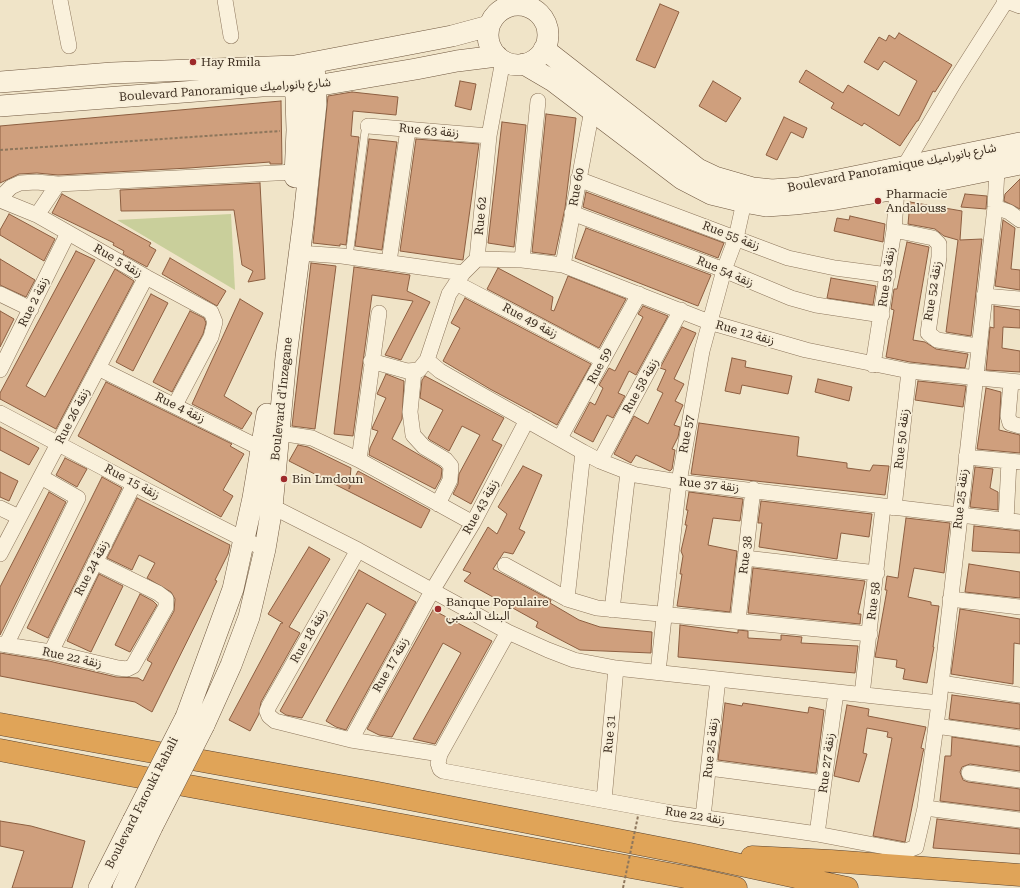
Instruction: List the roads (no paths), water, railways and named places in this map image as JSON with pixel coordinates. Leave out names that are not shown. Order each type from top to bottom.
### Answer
[{"type":"highway","points":[[0,724],[372,792],[690,854],[847,888]]},
{"type":"highway","points":[[0,750],[144,778],[691,878],[736,888]]},
{"type":"highway","points":[[690,854],[831,861],[1020,875]]},
{"type":"highway","points":[[691,878],[722,888]]},
{"type":"main road","points":[[526,4],[544,21],[547,30],[547,40],[544,48],[536,58],[524,64],[516,64],[500,58],[489,42],[492,13],[526,4]]},
{"type":"main road","name":"Boulevard Panoramique شارع بانوراميك","points":[[0,82],[112,73],[304,64],[452,36],[492,13]]},
{"type":"main road","name":"Boulevard Panoramique شارع بانوراميك","points":[[544,48],[698,169],[715,177],[753,188],[772,190],[799,188],[905,165],[1020,143]]},
{"type":"main road","name":"Boulevard Panoramique شارع بانوراميك","points":[[0,106],[262,86],[306,86],[416,69],[457,60],[500,58]]},
{"type":"main road","name":"Boulevard d'Inzegane","points":[[195,721],[233,589],[262,449],[288,251],[297,130],[306,86],[304,64]]},
{"type":"main road","name":"Boulevard Panoramique شارع بانوراميك","points":[[524,64],[553,81],[682,179],[711,194],[744,202],[766,206],[795,204],[897,189],[997,170],[1020,164]]},
{"type":"main road","name":"Boulevard d'Inzegane","points":[[195,721],[231,665],[249,617],[265,549],[272,506],[288,333],[299,253],[316,104],[306,86]]},
{"type":"main road","name":"Boulevard Farouki Rahali","points":[[99,888],[143,824],[195,721]]},
{"type":"main road","name":"Boulevard Farouki Rahali","points":[[123,888],[143,824]]},
{"type":"street","points":[[60,0],[69,46]]},
{"type":"street","points":[[225,0],[231,36]]},
{"type":"street","points":[[905,165],[955,81],[1010,2]]},
{"type":"street","name":"Rue 62","points":[[477,260],[489,136],[500,58]]},
{"type":"street","points":[[522,260],[538,101]]},
{"type":"street","name":"Rue 60","points":[[563,265],[592,110]]},
{"type":"street","name":"Rue 63 زنقة","points":[[368,126],[489,136]]},
{"type":"street","points":[[389,262],[408,129]]},
{"type":"street","name":"Rue 25 زنقة","points":[[921,827],[925,808],[939,703],[974,379],[995,207],[997,170]]},
{"type":"street","points":[[0,199],[5,191],[20,184],[36,182],[58,184],[295,172]]},
{"type":"street","name":"Rue 55 زنقة","points":[[578,179],[788,258],[808,264],[888,275]]},
{"type":"street","points":[[37,215],[58,184]]},
{"type":"street","name":"Rue 53 زنقة","points":[[873,365],[888,275],[894,230],[897,189]]},
{"type":"street","name":"Rue 5 زنقة","points":[[0,199],[37,215],[211,312],[215,322],[211,337],[175,405]]},
{"type":"street","name":"Rue 57","points":[[658,672],[663,614],[679,482],[702,352],[724,270],[736,238],[744,202]]},
{"type":"street","points":[[995,207],[1009,212],[1020,220]]},
{"type":"street","name":"Rue 54 زنقة","points":[[572,213],[724,270],[791,298],[816,305],[882,315]]},
{"type":"street","name":"Rue 52 زنقة","points":[[894,230],[933,238],[939,244],[939,257],[928,333],[937,340],[978,346]]},
{"type":"street","name":"Rue 2 زنقة","points":[[0,370],[68,233]]},
{"type":"street","name":"Rue 49 زنقة","points":[[299,253],[389,262],[459,278],[603,360]]},
{"type":"street","points":[[372,361],[407,371],[418,370],[427,360],[444,307],[459,278],[477,260]]},
{"type":"street","name":"Rue 12 زنقة","points":[[477,260],[522,260],[563,265],[682,310],[709,322],[806,350],[873,365],[909,371],[974,379],[1015,382]]},
{"type":"street","name":"Rue 26 زنقة","points":[[0,554],[146,277]]},
{"type":"street","points":[[0,294],[31,309]]},
{"type":"street","name":"Rue 59","points":[[560,438],[639,294]]},
{"type":"street","points":[[984,296],[1020,299]]},
{"type":"street","name":"Rue 58 زنقة","points":[[600,461],[682,310]]},
{"type":"street","points":[[359,460],[379,313]]},
{"type":"street","name":"Rue 37 زنقة","points":[[427,360],[472,390],[583,452],[600,461],[628,472],[679,482],[753,489],[889,508],[1013,522]]},
{"type":"street","name":"Rue 4 زنقة","points":[[98,368],[262,449]]},
{"type":"street","points":[[414,371],[410,412],[413,435],[424,447],[446,460],[451,466],[450,480],[438,504]]},
{"type":"street","name":"Rue 50 زنقة","points":[[889,508],[909,371]]},
{"type":"street","points":[[1015,382],[1008,416],[1010,423],[1020,426]]},
{"type":"street","name":"Rue 15 زنقة","points":[[0,413],[134,484],[265,549]]},
{"type":"street","name":"Rue 43 زنقة","points":[[432,591],[473,523],[527,420]]},
{"type":"street","points":[[279,433],[312,438],[359,460],[473,523]]},
{"type":"street","points":[[567,599],[583,452]]},
{"type":"street","points":[[966,457],[1014,461],[1013,522]]},
{"type":"street","points":[[612,610],[628,472]]},
{"type":"street","points":[[3,645],[78,498],[41,477]]},
{"type":"street","name":"Rue 24 زنقة","points":[[51,652],[134,484]]},
{"type":"street","name":"Rue 38","points":[[738,621],[753,489]]},
{"type":"street","points":[[253,498],[272,506],[358,550],[508,632],[574,660],[616,668],[939,703]]},
{"type":"street","points":[[0,508],[19,517]]},
{"type":"street","name":"Rue 58","points":[[862,695],[877,573],[889,508]]},
{"type":"street","name":"Rue 18 زنقة","points":[[351,740],[275,721],[268,716],[267,711],[358,550]]},
{"type":"street","points":[[745,558],[877,573]]},
{"type":"street","name":"Rue 22 زنقة","points":[[3,645],[51,652],[122,668],[131,667],[139,658],[167,603],[164,596],[95,562]]},
{"type":"street","points":[[505,565],[567,599],[597,608],[870,634]]},
{"type":"street","name":"Rue 17 زنقة","points":[[351,740],[432,591]]},
{"type":"street","points":[[950,599],[1020,608]]},
{"type":"street","points":[[351,740],[440,754],[508,632]]},
{"type":"street","name":"Rue 31","points":[[604,800],[616,668]]},
{"type":"street","name":"Rue 25 زنقة","points":[[703,817],[718,679]]},
{"type":"street","points":[[941,683],[1020,694]]},
{"type":"street","name":"Rue 27 زنقة","points":[[817,834],[836,692]]},
{"type":"street","points":[[936,726],[1020,738]]},
{"type":"street","name":"Rue 22 زنقة","points":[[440,754],[438,763],[440,769],[453,774],[703,817],[817,834],[906,851],[916,847],[921,827]]},
{"type":"street","points":[[709,768],[824,783]]},
{"type":"street","points":[[969,773],[1020,780]]},
{"type":"street","points":[[925,808],[1020,820]]},
{"type":"lane","points":[[348,257],[364,131],[368,126]]},
{"type":"place","name":"Hay Rmila","points":[[193,62]]},
{"type":"place","name":"Pharmacie Andalouss","points":[[878,201]]},
{"type":"place","name":"Bin Lmdoun","points":[[284,479]]},
{"type":"place","name":"Banque Populaire البنك الشعبي","points":[[438,609]]}]
